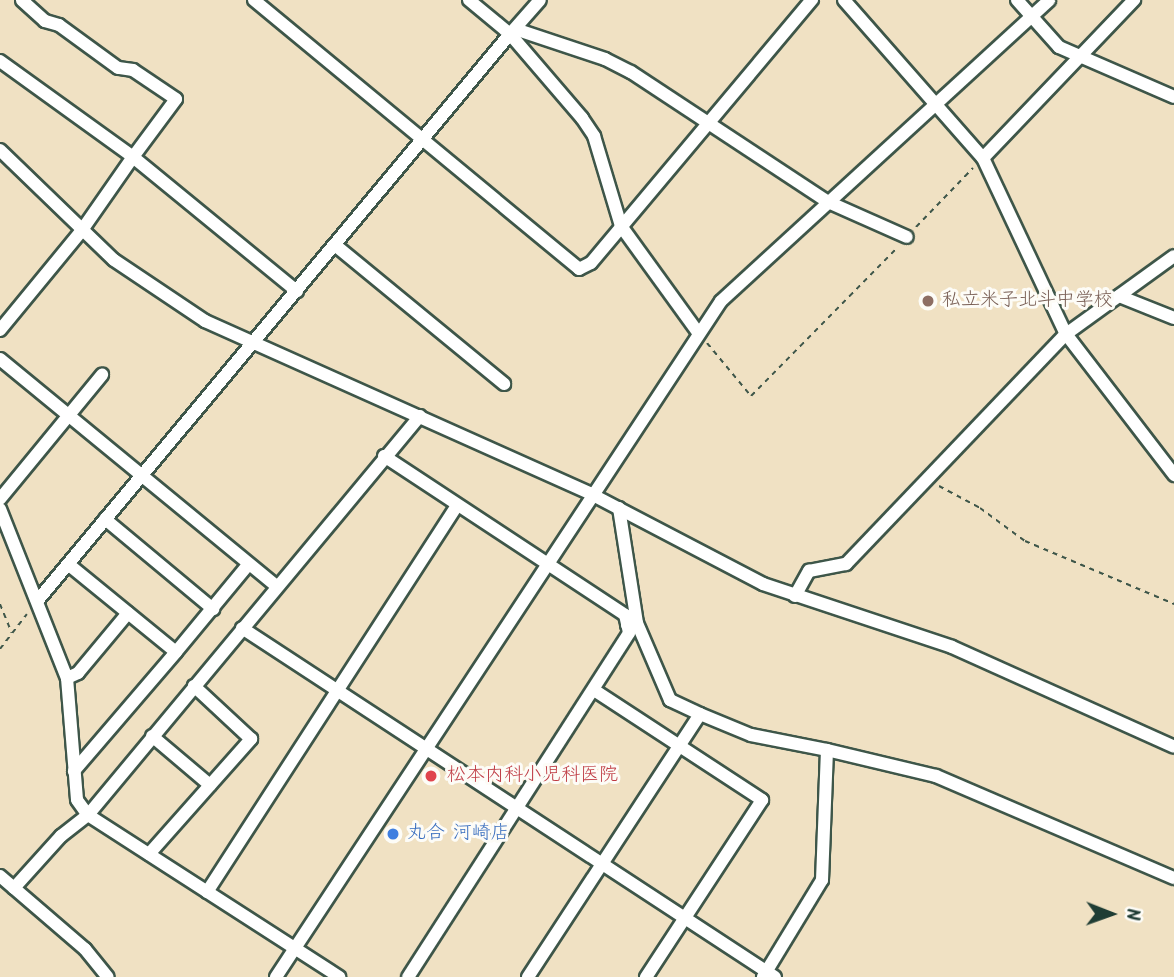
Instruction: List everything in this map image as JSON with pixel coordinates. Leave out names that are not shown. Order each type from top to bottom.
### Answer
[{"type":"street","points":[[0,330],[82,230],[176,99],[133,70],[118,68],[58,25],[45,21],[22,0]]},
{"type":"street","points":[[254,0],[579,269],[592,263],[812,0]]},
{"type":"street","points":[[469,0],[512,32],[594,136],[621,226],[697,331]]},
{"type":"street","points":[[38,600],[540,0]]},
{"type":"street","points":[[844,0],[939,104],[983,158],[1066,334],[1174,475]]},
{"type":"street","points":[[1017,0],[1059,47],[1077,58],[1174,97]]},
{"type":"street","points":[[276,977],[697,331],[721,301],[1033,19],[1049,0]]},
{"type":"street","points":[[983,158],[1134,0]]},
{"type":"street","points":[[512,32],[605,59],[828,202],[907,237]]},
{"type":"street","points":[[0,61],[133,157],[297,291]]},
{"type":"street","points":[[0,150],[82,230],[159,294],[254,343],[420,415],[591,494],[795,596],[951,647],[1174,747]]},
{"type":"street","points":[[334,245],[504,384]]},
{"type":"street","points":[[795,596],[804,575],[846,565],[1066,334],[1174,256]]},
{"type":"street","points":[[1119,296],[1174,318]]},
{"type":"street","points":[[0,359],[276,586]]},
{"type":"street","points":[[0,499],[103,375]]},
{"type":"street","points":[[14,888],[61,836],[88,815],[420,415]]},
{"type":"street","points":[[384,456],[625,615],[670,700],[751,735],[936,776],[1174,878]]},
{"type":"street","points":[[207,891],[457,506]]},
{"type":"street","points":[[408,977],[629,633],[632,624],[619,508]]},
{"type":"street","points":[[0,509],[67,678],[77,800],[88,815],[339,977]]},
{"type":"street","points":[[105,519],[213,609]]},
{"type":"street","points":[[68,564],[176,652]]},
{"type":"street","points":[[74,771],[248,565]]},
{"type":"street","points":[[67,678],[78,673],[128,612]]},
{"type":"street","points":[[242,628],[424,749],[602,862],[768,975],[822,880],[827,750]]},
{"type":"street","points":[[149,854],[251,739],[194,686]]},
{"type":"street","points":[[594,690],[762,800],[646,977]]},
{"type":"street","points":[[527,977],[700,714]]},
{"type":"street","points":[[152,736],[210,785]]},
{"type":"street","points":[[0,876],[85,949],[108,977]]},
{"type":"path","points":[[697,331],[751,396],[983,158]]},
{"type":"path","points":[[928,481],[980,508],[1025,541],[1174,604]]},
{"type":"path","points":[[0,649],[38,600]]},
{"type":"path","points":[[0,604],[12,634]]},
{"type":"place","name":"私立米子北斗中学校","points":[[928,301]]},
{"type":"place","name":"松本内科小児科医院","points":[[431,776]]},
{"type":"place","name":"丸合 河崎店","points":[[393,834]]}]
